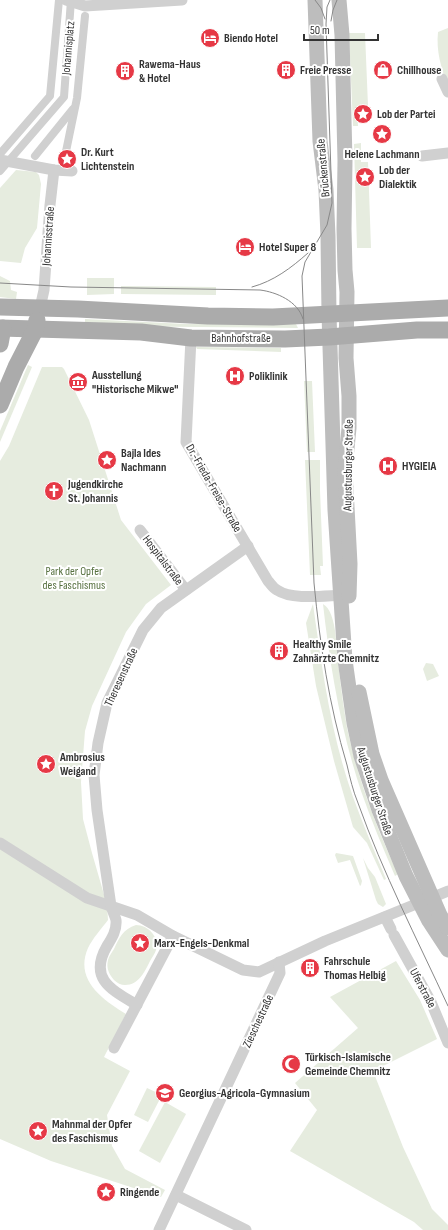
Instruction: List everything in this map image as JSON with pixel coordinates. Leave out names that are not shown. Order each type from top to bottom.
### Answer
[{"type":"main road","name":"Brückenstraße","points":[[315,0],[320,141],[326,190],[329,337]]},
{"type":"main road","name":"Brückenstraße","points":[[339,0],[342,35],[345,161],[344,229],[347,292],[346,335]]},
{"type":"main road","name":"Bahnhofstraße","points":[[1,333],[40,305]]},
{"type":"main road","name":"Bahnhofstraße","points":[[1,307],[40,305],[78,309],[208,316],[273,317],[448,308]]},
{"type":"main road","points":[[0,405],[16,367],[35,330],[40,305]]},
{"type":"main road","name":"Bahnhofstraße","points":[[1,307],[22,318],[35,330]]},
{"type":"main road","name":"Bahnhofstraße","points":[[1,333],[35,330],[141,332],[190,338],[285,338],[329,337],[417,330],[448,330]]},
{"type":"main road","name":"Augustusburger Straße","points":[[344,595],[350,564],[345,469],[349,428],[346,335]]},
{"type":"main road","name":"Augustusburger Straße","points":[[329,337],[335,510],[344,595],[357,682],[372,754],[426,899],[429,921],[448,950]]},
{"type":"main road","name":"Augustusburger Straße","points":[[426,899],[448,928]]},
{"type":"street","name":"Johannisplatz","points":[[50,96],[59,0]]},
{"type":"street","points":[[70,1],[85,6],[182,0]]},
{"type":"street","name":"Johannisplatz","points":[[64,97],[70,1]]},
{"type":"street","name":"Johannisplatz","points":[[64,161],[76,102],[86,16]]},
{"type":"street","points":[[442,79],[448,92]]},
{"type":"street","points":[[0,154],[50,96],[64,97],[76,102],[35,156]]},
{"type":"street","points":[[0,171],[4,161],[64,97]]},
{"type":"street","points":[[422,156],[448,153]]},
{"type":"street","points":[[4,161],[54,170],[72,171]]},
{"type":"street","name":"Johannisstraße","points":[[40,305],[44,290],[54,170]]},
{"type":"street","name":"Dr.-Frieda-Freise-Straße","points":[[190,338],[186,442],[268,581],[275,590],[289,595],[344,595]]},
{"type":"street","name":"Hospitalstraße","points":[[140,530],[186,590]]},
{"type":"street","name":"Theresenstraße","points":[[111,906],[97,810],[94,775],[98,743],[105,710],[143,630],[161,608],[248,546]]},
{"type":"street","points":[[0,843],[87,898],[137,915],[173,936],[243,970],[259,972],[325,941],[448,891]]},
{"type":"street","points":[[111,906],[116,920],[115,932],[104,951],[100,963],[101,973],[104,982],[112,990],[137,1005]]},
{"type":"street","name":"Uferstraße","points":[[385,917],[431,1002],[448,1043]]},
{"type":"street","points":[[114,1048],[173,936]]},
{"type":"street","name":"Zieschestraße","points":[[159,1230],[259,1020],[280,973],[279,962]]},
{"type":"street","points":[[176,1195],[246,1230]]},
{"type":"green space","points":[[448,28],[448,86],[440,59],[438,32]]},
{"type":"green space","points":[[349,33],[365,33],[368,106],[357,107],[358,126],[353,126]]},
{"type":"green space","points":[[361,143],[361,162],[368,162],[371,248],[357,248],[354,144]]},
{"type":"green space","points":[[16,170],[36,172],[39,175],[41,184],[37,228],[25,248],[21,263],[0,261],[0,188]]},
{"type":"green space","points":[[0,276],[10,281],[11,290],[17,292],[16,299],[0,297]]},
{"type":"green space","points":[[87,278],[114,278],[114,294],[87,295]]},
{"type":"green space","points":[[121,286],[216,287],[216,295],[121,294]]},
{"type":"green space","points":[[85,319],[186,324],[296,324],[298,328],[85,326]]},
{"type":"green space","points":[[196,347],[281,348],[281,352],[197,349]]},
{"type":"green space","points":[[28,365],[32,367],[0,442],[0,431]]},
{"type":"green space","name":"Park der Opfer des Faschismus","points":[[42,367],[62,367],[64,369],[89,420],[121,520],[171,585],[146,604],[126,632],[92,706],[85,731],[81,782],[83,819],[107,905],[108,920],[88,948],[85,959],[85,970],[93,988],[108,1002],[126,1014],[104,1057],[130,1071],[107,1115],[112,1146],[125,1169],[165,1190],[161,1197],[51,1161],[0,1139],[0,461],[9,446]]},
{"type":"green space","points":[[304,381],[312,381],[315,452],[307,452]]},
{"type":"green space","points":[[305,460],[320,460],[323,566],[320,566],[321,575],[310,575]]},
{"type":"green space","points":[[313,604],[328,702],[345,774],[386,879],[384,880],[367,843],[353,827],[334,761],[316,686],[306,623]]},
{"type":"green space","points":[[323,604],[328,608],[336,634],[338,663],[351,747],[368,802],[382,839],[398,874],[395,876],[377,834],[354,768],[337,699]]},
{"type":"green space","points":[[426,663],[433,664],[439,676],[427,681],[423,669]]},
{"type":"green space","points":[[336,853],[353,856],[362,881],[360,886],[350,860],[338,863],[335,855]]},
{"type":"green space","points":[[363,858],[375,877],[386,904],[383,907],[378,904],[376,900]]},
{"type":"green space","points":[[136,925],[149,929],[155,936],[157,945],[156,950],[141,977],[134,983],[122,985],[115,981],[108,971],[107,963],[122,934]]},
{"type":"green space","points":[[396,961],[420,1000],[437,1039],[373,1071],[403,1147],[432,1209],[448,1225],[448,1230],[423,1230],[414,1222],[290,1151],[317,1110],[295,1083],[358,1028],[330,997]]},
{"type":"green space","points":[[147,1088],[162,1095],[148,1122],[134,1115]]},
{"type":"green space","points":[[165,1102],[186,1114],[160,1163],[139,1151]]},
{"type":"tram line","points":[[315,0],[321,8],[325,19]]},
{"type":"tram line","points":[[330,0],[327,7],[326,24],[332,203],[327,225],[305,262],[302,276],[316,606],[330,697],[355,794],[378,855],[448,1006]]},
{"type":"tram line","points":[[331,21],[337,0]]},
{"type":"tram line","points":[[252,287],[268,281],[282,273],[308,253]]},
{"type":"tram line","points":[[0,283],[71,287],[260,290],[286,298],[296,307],[303,319]]},
{"type":"place","name":"Biendo Hotel","points":[[210,38]]},
{"type":"place","name":"Freie Presse","points":[[286,70]]},
{"type":"place","name":"Chillhouse","points":[[383,70]]},
{"type":"place","name":"Rawema-Haus & Hotel","points":[[125,71]]},
{"type":"place","name":"Lob der Partei","points":[[363,114]]},
{"type":"place","name":"Helene Lachmann","points":[[382,134]]},
{"type":"place","name":"Dr. Kurt Lichtenstein","points":[[67,159]]},
{"type":"place","name":"Lob der Dialektik","points":[[365,177]]},
{"type":"place","name":"Hotel Super 8","points":[[245,247]]},
{"type":"place","name":"Poliklinik","points":[[235,376]]},
{"type":"place","name":"Ausstellung \"Historische Mikwe\"","points":[[78,382]]},
{"type":"place","name":"Bajla Ides Nachmann","points":[[107,460]]},
{"type":"place","name":"HYGIEIA","points":[[388,466]]},
{"type":"place","name":"Jugendkirche St. Johannis","points":[[54,491]]},
{"type":"place","name":"Healthy Smile Zahnärzte Chemnitz","points":[[279,651]]},
{"type":"place","name":"Ambrosius Weigand","points":[[46,764]]},
{"type":"place","name":"Marx-Engels-Denkmal","points":[[140,943]]},
{"type":"place","name":"Fahrschule Thomas Helbig","points":[[310,968]]},
{"type":"place","name":"Türkisch-Islamische Gemeinde Chemnitz","points":[[291,1064]]},
{"type":"place","name":"Georgius-Agricola-Gymnasium","points":[[165,1093]]},
{"type":"place","name":"Mahnmal der Opfer des Faschismus","points":[[38,1131]]},
{"type":"place","name":"Ringende","points":[[106,1192]]}]
